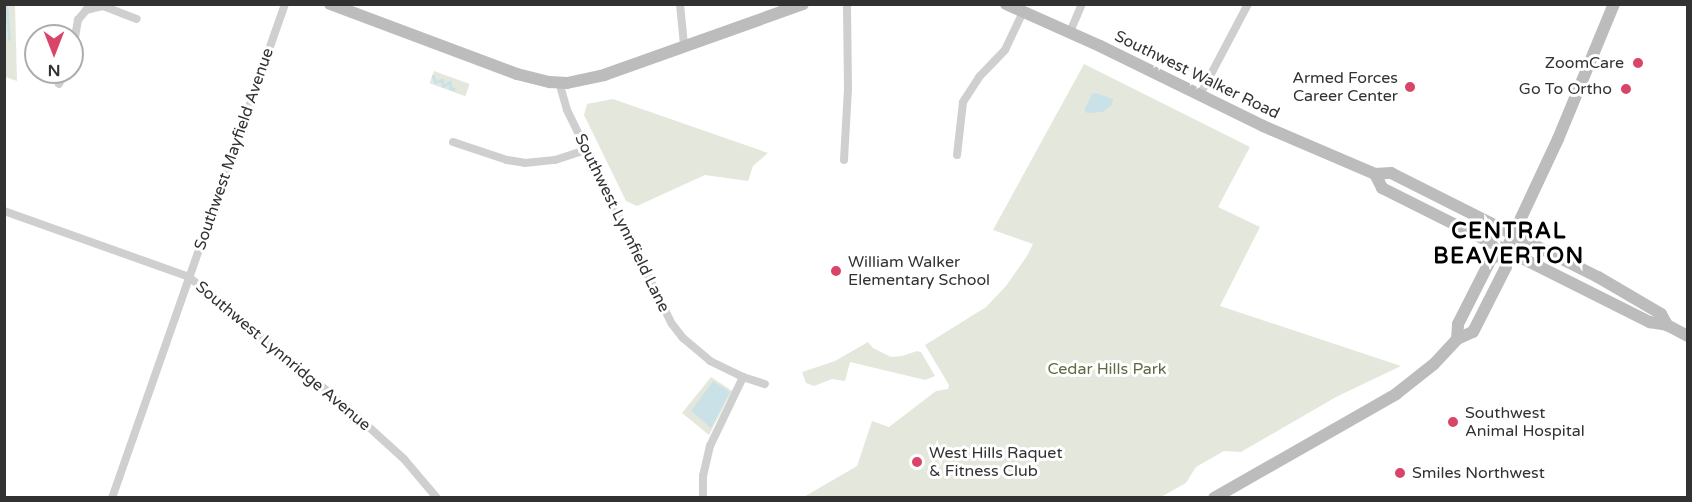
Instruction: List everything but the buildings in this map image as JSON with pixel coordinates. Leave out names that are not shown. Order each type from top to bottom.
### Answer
[{"type":"main road","points":[[330,4],[499,68],[535,79],[559,82],[579,81],[604,75],[803,4]]},
{"type":"main road","name":"Southwest Walker Road","points":[[1006,4],[1070,32],[1200,96],[1375,174],[1391,173],[1598,277],[1661,314],[1667,325]]},
{"type":"main road","points":[[1214,498],[1231,493],[1396,394],[1434,364],[1457,339],[1473,332],[1484,315],[1506,267],[1506,250],[1558,140],[1614,4]]},
{"type":"main road","name":"Southwest Walker Road","points":[[1375,174],[1382,188],[1650,322],[1667,325],[1688,336]]},
{"type":"main road","points":[[1457,339],[1458,324],[1491,259],[1506,250]]},
{"type":"street","name":"Southwest Mayfield Avenue","points":[[112,498],[285,4]]},
{"type":"street","points":[[680,4],[684,45]]},
{"type":"street","points":[[844,160],[848,88],[847,4]]},
{"type":"street","points":[[1070,32],[1082,4]]},
{"type":"street","points":[[1200,96],[1248,4]]},
{"type":"street","points":[[77,24],[86,10],[103,5],[137,19]]},
{"type":"street","points":[[957,155],[963,102],[979,77],[1005,50],[1023,12]]},
{"type":"street","name":"Southwest Lynnfield Lane","points":[[559,82],[565,104],[586,150],[672,324],[683,338],[710,361],[743,377],[765,384]]},
{"type":"street","points":[[453,142],[507,160],[525,163],[548,161],[586,150]]},
{"type":"street","name":"Southwest Lynnridge Avenue","points":[[4,211],[189,277],[349,410],[404,459],[437,498]]},
{"type":"street","points":[[703,498],[703,476],[710,446],[743,377]]},
{"type":"green space","points":[[5,4],[15,5],[17,81],[5,77]]},
{"type":"green space","name":"Cedar Hills Park","points":[[1084,64],[1250,147],[1218,207],[1260,227],[1220,306],[1401,366],[1336,397],[1241,452],[1224,451],[1196,467],[1186,483],[1161,497],[802,498],[857,466],[872,421],[889,427],[936,391],[948,389],[949,385],[925,345],[986,307],[1006,286],[1027,256],[1033,244],[993,230]]},
{"type":"green space","points":[[434,71],[470,84],[465,96],[430,83]]},
{"type":"green space","points":[[613,99],[768,153],[753,166],[748,181],[705,175],[637,206],[626,201],[584,115],[587,104]]},
{"type":"green space","points":[[868,342],[873,348],[891,357],[921,352],[935,376],[925,380],[850,362],[845,381],[832,379],[814,386],[806,383],[802,372],[835,361]]},
{"type":"green space","points":[[711,377],[732,391],[709,435],[682,413]]},
{"type":"water","points":[[1096,93],[1113,99],[1112,105],[1103,112],[1087,113],[1084,110],[1092,94]]},
{"type":"water","points":[[713,381],[730,392],[711,428],[691,411]]},
{"type":"waterway","points":[[6,4],[9,39]]},
{"type":"waterway","points":[[433,76],[435,82],[442,80],[443,86],[450,82],[450,88],[454,89]]},
{"type":"place","name":"ZoomCare","points":[[1638,63]]},
{"type":"place","name":"Armed Forces Career Center","points":[[1410,87]]},
{"type":"place","name":"Go To Ortho","points":[[1626,89]]},
{"type":"place","name":"William Walker Elementary School","points":[[836,271]]},
{"type":"place","name":"Southwest Animal Hospital","points":[[1453,422]]},
{"type":"place","name":"West Hills Raquet & Fitness Club","points":[[917,462]]},
{"type":"place","name":"Smiles Northwest","points":[[1400,473]]},
{"type":"district","name":"CENTRAL BEAVERTON","points":[[1509,244]]}]
